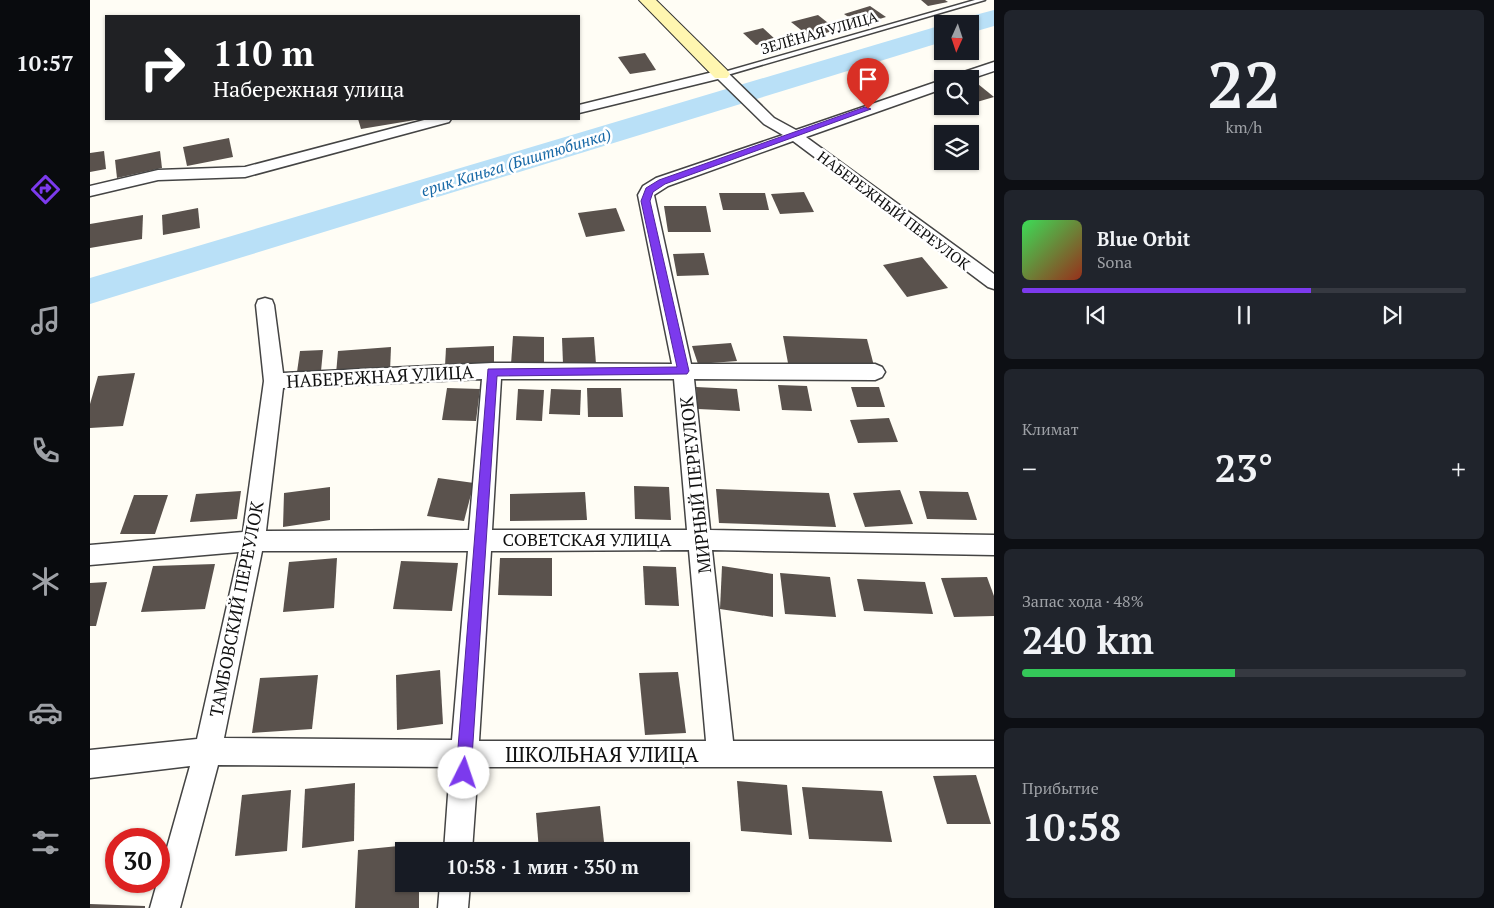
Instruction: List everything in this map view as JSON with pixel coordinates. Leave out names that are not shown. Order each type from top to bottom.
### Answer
[{"type":"street","points":[[646,0],[720,74]]},
{"type":"street","points":[[979,74],[993,70]]},
{"type":"street","points":[[580,109],[720,74]]},
{"type":"street","name":"НАБЕРЕЖНЫЙ ПЕРЕУЛОК","points":[[720,74],[769,121],[792,134],[994,283]]},
{"type":"street","points":[[792,134],[934,87]]},
{"type":"street","points":[[90,191],[158,175],[246,172],[440,120]]},
{"type":"street","name":"МИРНЫЙ ПЕРЕУЛОК","points":[[721,754],[683,371],[646,201],[649,190],[662,182],[792,134]]},
{"type":"street","name":"ТАМБОВСКИЙ ПЕРЕУЛОК","points":[[164,908],[208,751],[253,541],[274,381],[265,305]]},
{"type":"street","points":[[459,842],[478,539],[492,372]]},
{"type":"street","name":"НАБЕРЕЖНАЯ УЛИЦА","points":[[274,381],[492,372],[876,372]]},
{"type":"street","name":"СОВЕТСКАЯ УЛИЦА","points":[[90,555],[253,541],[700,540],[994,545]]},
{"type":"street","name":"ШКОЛЬНАЯ УЛИЦА","points":[[90,764],[208,751],[465,754],[994,754]]},
{"type":"street","points":[[453,908],[454,892]]},
{"type":"lane","name":"ЗЕЛЁНАЯ УЛИЦА","points":[[720,74],[982,0]]},
{"type":"building","points":[[921,0],[945,0],[948,2],[928,6]]},
{"type":"building","points":[[870,6],[886,17],[860,25],[844,14]]},
{"type":"building","points":[[818,15],[837,30],[810,37],[791,22]]},
{"type":"building","points":[[763,28],[776,40],[756,45],[743,33]]},
{"type":"building","points":[[645,53],[656,70],[630,74],[618,57]]},
{"type":"building","points":[[979,85],[994,97],[979,101]]},
{"type":"building","points":[[358,120],[415,120],[361,129]]},
{"type":"building","points":[[229,138],[233,157],[187,166],[183,147]]},
{"type":"building","points":[[104,151],[106,169],[90,172],[90,153]]},
{"type":"building","points":[[160,151],[162,168],[117,178],[115,160]]},
{"type":"building","points":[[804,192],[814,212],[780,214],[771,194]]},
{"type":"building","points":[[719,193],[765,193],[769,210],[723,210]]},
{"type":"building","points":[[664,206],[706,206],[711,232],[668,232]]},
{"type":"building","points":[[198,208],[200,228],[163,235],[162,215]]},
{"type":"building","points":[[616,208],[625,231],[586,237],[578,213]]},
{"type":"building","points":[[143,215],[142,239],[90,248],[90,224]]},
{"type":"building","points":[[704,253],[709,275],[677,276],[673,254]]},
{"type":"building","points":[[922,257],[948,288],[907,297],[883,265]]},
{"type":"building","points":[[513,336],[544,337],[544,364],[511,364]]},
{"type":"building","points":[[783,336],[867,339],[874,366],[788,363]]},
{"type":"building","points":[[594,337],[596,364],[563,364],[562,338]]},
{"type":"building","points":[[731,343],[737,361],[698,364],[692,346]]},
{"type":"building","points":[[494,346],[494,364],[445,366],[446,348]]},
{"type":"building","points":[[391,347],[390,371],[336,374],[338,351]]},
{"type":"building","points":[[323,350],[321,371],[297,372],[300,351]]},
{"type":"building","points":[[135,373],[123,426],[90,428],[90,404],[98,376]]},
{"type":"building","points":[[778,385],[807,386],[812,411],[782,410]]},
{"type":"building","points":[[696,387],[737,389],[740,411],[698,409]]},
{"type":"building","points":[[851,387],[879,387],[885,407],[857,407]]},
{"type":"building","points":[[447,388],[480,389],[476,421],[442,420]]},
{"type":"building","points":[[587,388],[621,388],[623,417],[588,417]]},
{"type":"building","points":[[518,389],[544,390],[542,421],[516,420]]},
{"type":"building","points":[[551,389],[581,390],[580,415],[549,414]]},
{"type":"building","points":[[889,418],[898,442],[858,443],[850,420]]},
{"type":"building","points":[[438,478],[474,483],[464,521],[427,516]]},
{"type":"building","points":[[634,486],[669,487],[671,520],[635,519]]},
{"type":"building","points":[[330,487],[330,520],[283,527],[284,493]]},
{"type":"building","points":[[716,489],[829,493],[836,527],[719,523]]},
{"type":"building","points":[[900,490],[913,524],[865,527],[853,493]]},
{"type":"building","points":[[241,491],[237,519],[190,522],[196,494]]},
{"type":"building","points":[[919,491],[968,492],[977,520],[927,519]]},
{"type":"building","points":[[585,492],[587,520],[510,521],[510,494]]},
{"type":"building","points":[[134,495],[168,495],[155,534],[120,534]]},
{"type":"building","points":[[337,558],[334,608],[283,612],[289,562]]},
{"type":"building","points":[[500,558],[552,558],[552,596],[498,595]]},
{"type":"building","points":[[401,561],[458,563],[452,611],[393,609]]},
{"type":"building","points":[[215,564],[205,609],[141,612],[153,566]]},
{"type":"building","points":[[643,566],[676,567],[679,606],[645,605]]},
{"type":"building","points":[[722,566],[773,574],[773,617],[720,609]]},
{"type":"building","points":[[780,573],[830,577],[836,617],[785,614]]},
{"type":"building","points":[[987,577],[994,596],[994,616],[954,617],[941,578]]},
{"type":"building","points":[[857,579],[925,582],[933,614],[864,611]]},
{"type":"building","points":[[107,582],[96,626],[90,626],[90,583]]},
{"type":"building","points":[[440,670],[443,724],[397,730],[396,675]]},
{"type":"building","points":[[678,672],[686,733],[645,735],[639,673]]},
{"type":"building","points":[[318,675],[312,729],[252,733],[260,678]]},
{"type":"building","points":[[976,775],[991,824],[947,824],[933,776]]},
{"type":"building","points":[[737,781],[787,785],[792,835],[741,831]]},
{"type":"building","points":[[355,783],[354,841],[302,848],[305,789]]},
{"type":"building","points":[[802,787],[882,791],[892,842],[809,839]]},
{"type":"building","points":[[291,790],[287,851],[235,856],[242,795]]},
{"type":"building","points":[[600,806],[604,842],[538,842],[536,813]]},
{"type":"building","points":[[395,846],[395,892],[419,892],[419,908],[355,908],[358,850]]},
{"type":"building","points":[[90,904],[145,906],[145,908],[90,908]]},
{"type":"waterway","name":"ерик Каньга (Биштюбинка)","points":[[979,22],[994,18]]},
{"type":"waterway","name":"ерик Каньга (Биштюбинка)","points":[[90,291],[934,35]]},
{"type":"route","points":[[464,773],[478,539],[492,372],[683,371],[646,201],[646,195],[649,190],[662,182],[792,134],[868,109]]}]
